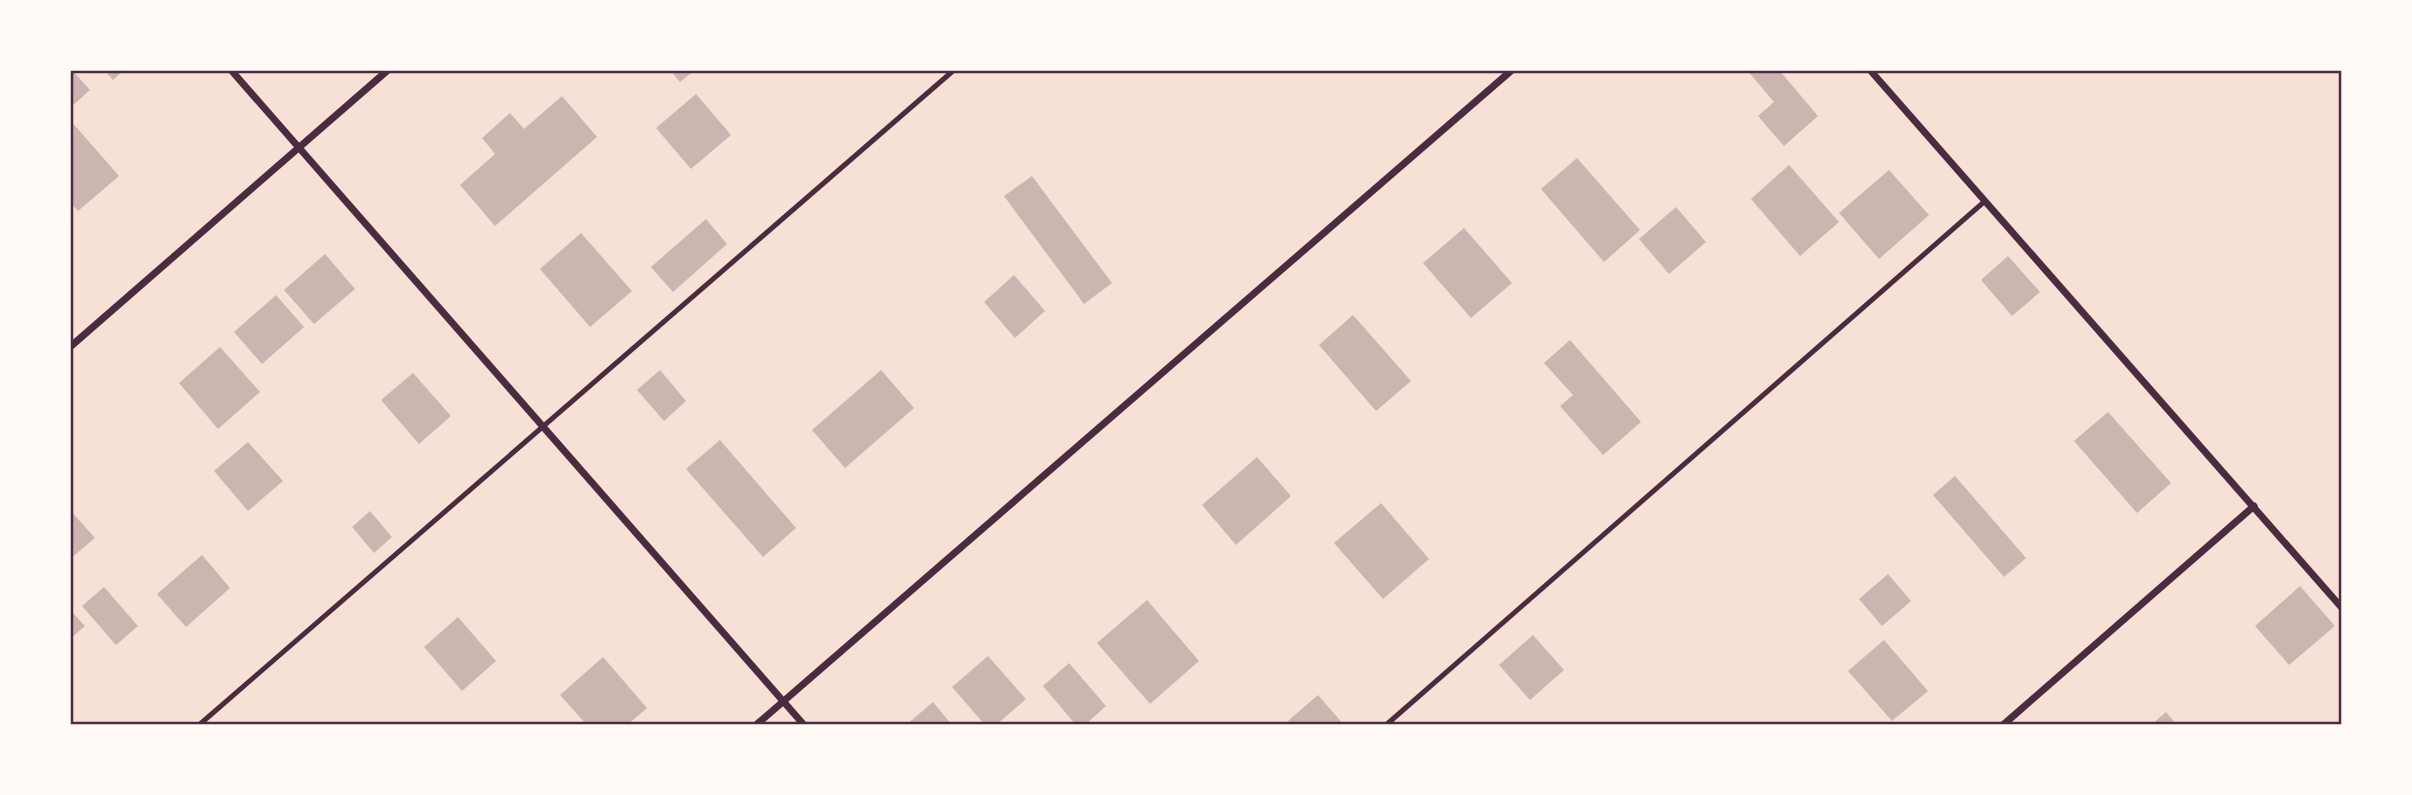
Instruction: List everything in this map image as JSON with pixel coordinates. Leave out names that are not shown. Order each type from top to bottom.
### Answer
[{"type":"street","points":[[231,70],[804,725]]},
{"type":"street","points":[[70,347],[388,70]]},
{"type":"street","points":[[755,725],[1512,70]]},
{"type":"street","points":[[1870,70],[2342,608]]},
{"type":"street","points":[[2003,725],[2254,506]]},
{"type":"lane","points":[[199,725],[954,70]]},
{"type":"lane","points":[[1386,725],[1985,201]]},
{"type":"building","points":[[70,70],[90,90],[70,108]]},
{"type":"building","points":[[104,70],[124,70],[113,80]]},
{"type":"building","points":[[670,70],[695,70],[680,82]]},
{"type":"building","points":[[1747,70],[1779,70],[1818,116],[1784,146],[1758,116],[1774,102]]},
{"type":"building","points":[[696,94],[731,135],[691,169],[656,128]]},
{"type":"building","points":[[562,96],[597,137],[495,226],[460,185],[495,154],[482,138],[510,113],[524,129]]},
{"type":"building","points":[[70,120],[119,176],[78,211],[70,202]]},
{"type":"building","points":[[1577,158],[1640,230],[1604,262],[1541,189]]},
{"type":"building","points":[[1789,165],[1839,222],[1800,256],[1751,199]]},
{"type":"building","points":[[1889,170],[1929,215],[1879,259],[1839,213]]},
{"type":"building","points":[[1032,176],[1112,283],[1084,304],[1004,196]]},
{"type":"building","points":[[1676,207],[1706,242],[1669,274],[1639,239]]},
{"type":"building","points":[[706,219],[727,244],[673,292],[651,267]]},
{"type":"building","points":[[1464,228],[1512,283],[1471,318],[1423,263]]},
{"type":"building","points":[[581,233],[632,291],[590,327],[540,269]]},
{"type":"building","points":[[325,254],[355,289],[314,324],[284,290]]},
{"type":"building","points":[[2008,256],[2040,292],[2012,316],[1981,280]]},
{"type":"building","points":[[1014,275],[1045,311],[1015,338],[984,302]]},
{"type":"building","points":[[276,295],[304,327],[262,364],[234,332]]},
{"type":"building","points":[[1353,315],[1411,381],[1376,411],[1319,345]]},
{"type":"building","points":[[1570,340],[1641,422],[1603,455],[1560,406],[1573,395],[1544,363]]},
{"type":"building","points":[[220,347],[260,392],[218,429],[179,383]]},
{"type":"building","points":[[660,370],[686,401],[664,421],[637,390]]},
{"type":"building","points":[[881,370],[914,408],[845,468],[812,430]]},
{"type":"building","points":[[413,373],[451,416],[419,444],[381,400]]},
{"type":"building","points":[[2108,412],[2171,483],[2137,513],[2074,441]]},
{"type":"building","points":[[720,440],[796,528],[763,557],[686,469]]},
{"type":"building","points":[[248,442],[283,481],[248,511],[214,471]]},
{"type":"building","points":[[1257,457],[1291,496],[1236,545],[1202,505]]},
{"type":"building","points":[[1955,476],[2026,558],[2004,577],[1933,495]]},
{"type":"building","points":[[1381,503],[1429,559],[1383,599],[1334,543]]},
{"type":"building","points":[[70,510],[95,538],[70,559]]},
{"type":"building","points":[[370,511],[392,537],[374,553],[352,527]]},
{"type":"building","points":[[202,555],[230,588],[186,627],[157,594]]},
{"type":"building","points":[[1888,574],[1911,601],[1882,626],[1859,599]]},
{"type":"building","points":[[2300,586],[2335,626],[2289,665],[2255,626]]},
{"type":"building","points":[[104,587],[138,626],[116,645],[82,606]]},
{"type":"building","points":[[1147,600],[1199,661],[1150,704],[1097,643]]},
{"type":"building","points":[[70,610],[85,626],[70,639]]},
{"type":"building","points":[[458,617],[496,661],[462,691],[424,647]]},
{"type":"building","points":[[1533,635],[1564,670],[1530,700],[1499,665]]},
{"type":"building","points":[[1884,640],[1928,691],[1892,721],[1848,671]]},
{"type":"building","points":[[988,656],[1026,699],[996,725],[985,725],[952,687]]},
{"type":"building","points":[[603,657],[647,708],[627,725],[587,725],[560,695]]},
{"type":"building","points":[[1069,663],[1106,706],[1085,725],[1076,725],[1043,686]]},
{"type":"building","points":[[1318,695],[1344,725],[1291,725],[1288,721]]},
{"type":"building","points":[[933,702],[952,725],[906,725]]},
{"type":"building","points":[[2166,712],[2177,725],[2151,725]]}]
